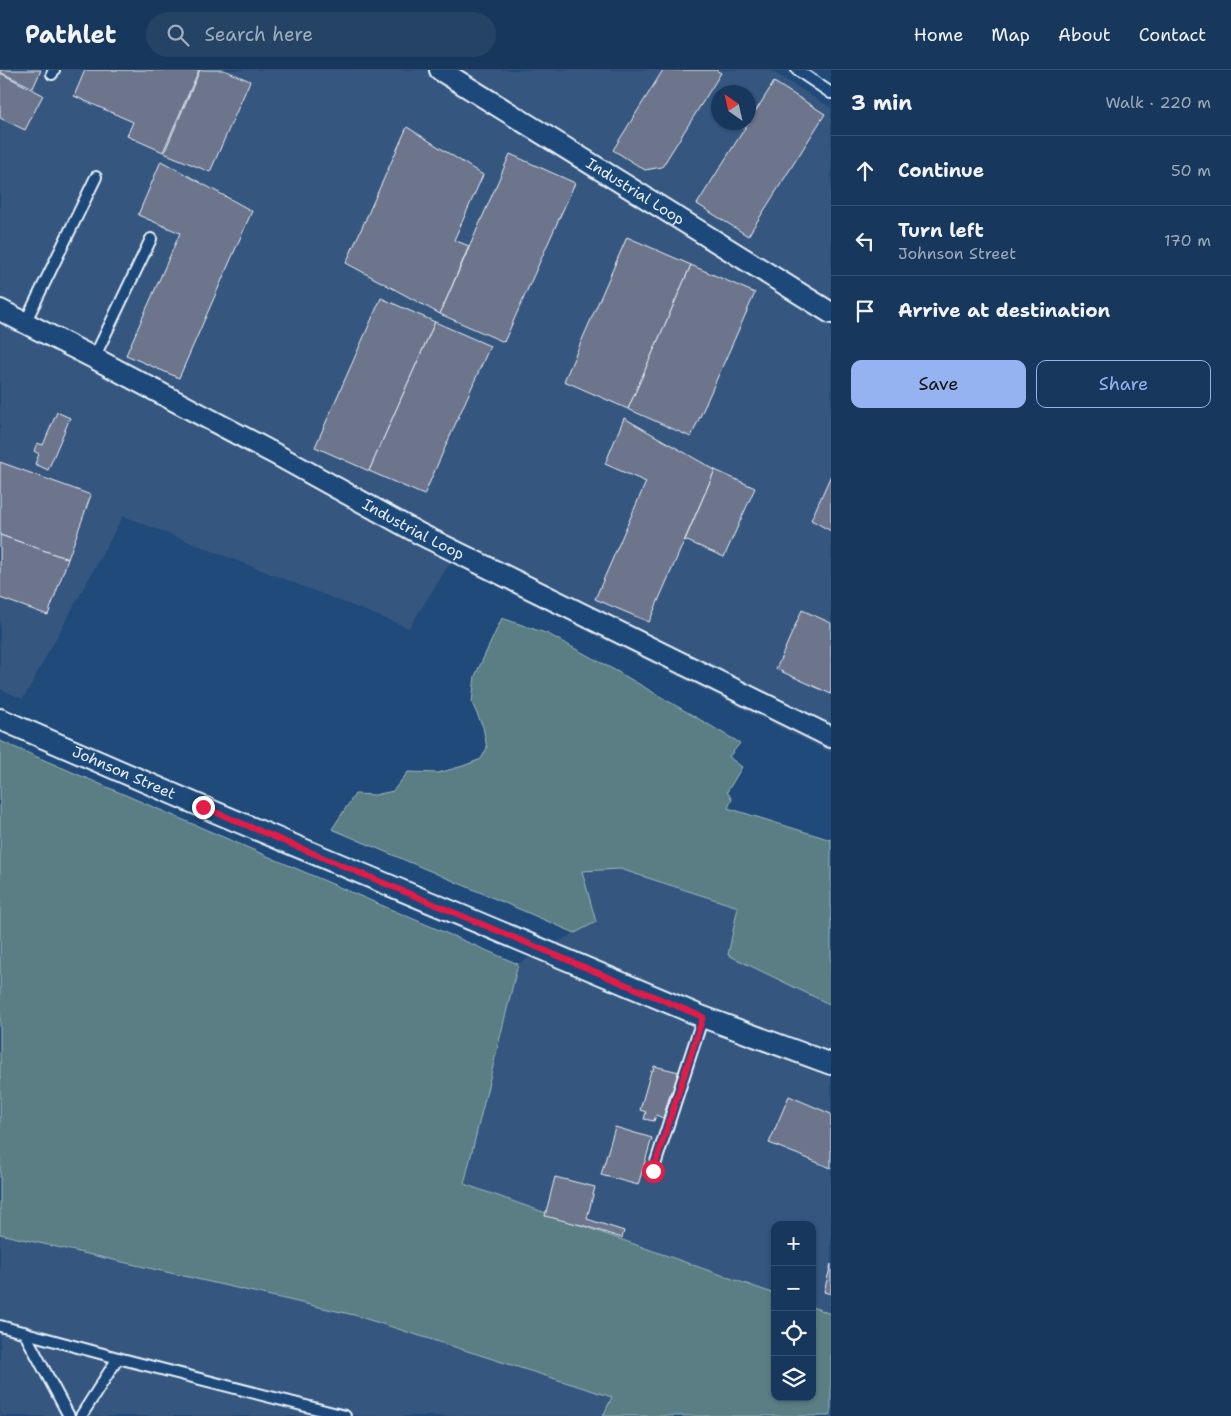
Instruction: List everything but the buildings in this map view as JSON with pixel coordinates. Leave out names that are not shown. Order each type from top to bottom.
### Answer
[{"type":"street","name":"Industrial Loop","points":[[440,70],[831,313]]},
{"type":"street","name":"Industrial Loop","points":[[0,310],[277,455],[420,534],[831,737]]},
{"type":"street","name":"Johnson Street","points":[[0,719],[203,807],[703,1017],[831,1064]]},
{"type":"lane","points":[[797,70],[831,93]]},
{"type":"lane","points":[[25,323],[96,177]]},
{"type":"lane","points":[[94,358],[151,239]]},
{"type":"lane","points":[[653,1171],[703,1017]]},
{"type":"lane","points":[[0,1326],[345,1416]]},
{"type":"lane","points":[[24,1332],[69,1416]]},
{"type":"lane","points":[[81,1416],[118,1358]]},
{"type":"shaded area","points":[[0,70],[770,70],[831,108],[831,753],[450,563],[409,628],[123,516],[23,699],[0,689]]},
{"type":"shaded area","points":[[620,869],[738,907],[728,955],[831,1005],[831,1314],[816,1308],[816,1221],[771,1221],[771,1293],[463,1184],[518,964],[596,921],[581,871]]},
{"type":"shaded area","points":[[0,1234],[354,1315],[613,1397],[603,1416],[0,1416]]},
{"type":"green space","points":[[502,618],[548,634],[620,673],[740,743],[729,757],[742,767],[727,792],[732,799],[728,808],[831,840],[831,1005],[728,955],[738,907],[620,869],[582,871],[596,922],[575,933],[332,829],[355,794],[375,795],[393,791],[408,772],[438,773],[481,759],[487,748],[483,727],[472,703],[475,676]]},
{"type":"green space","points":[[0,741],[518,964],[464,1184],[771,1293],[771,1401],[816,1401],[816,1308],[831,1314],[831,1416],[603,1416],[612,1397],[354,1315],[0,1234]]},
{"type":"route","points":[[203,807],[703,1017],[653,1171]]}]
